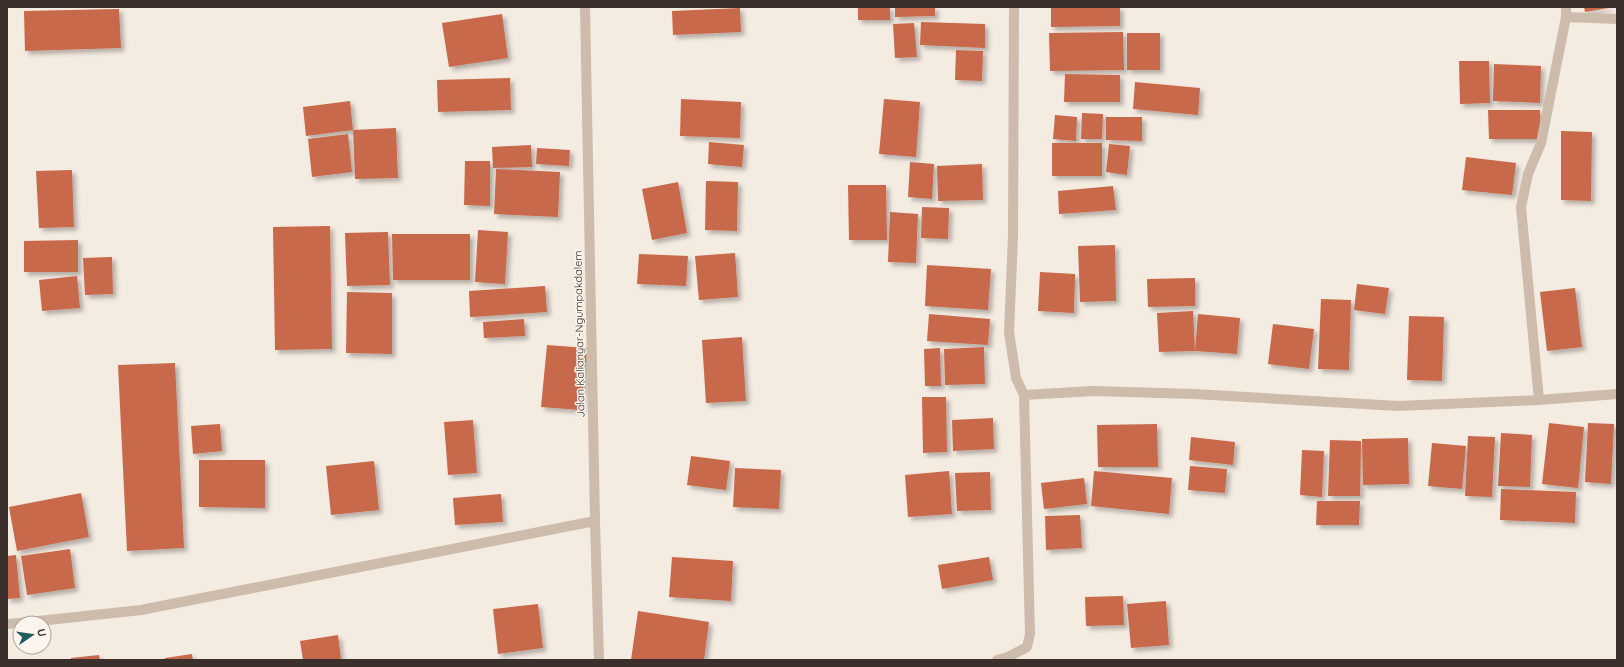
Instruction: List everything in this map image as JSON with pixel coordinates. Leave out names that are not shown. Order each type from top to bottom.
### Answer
[{"type":"street","name":"Jalan Kalianyar-Ngumpakdalem","points":[[585,7],[595,522],[600,633],[599,660]]},
{"type":"street","points":[[997,660],[1008,657],[1027,647],[1030,634],[1024,395],[1016,378],[1008,332],[1013,236],[1014,7]]},
{"type":"street","points":[[1539,400],[1521,207],[1528,174],[1541,143],[1566,12],[1617,19]]},
{"type":"street","points":[[1024,395],[1101,391],[1194,394],[1398,406],[1539,400],[1617,394]]},
{"type":"street","points":[[52,620],[141,610],[595,522]]},
{"type":"building","points":[[858,7],[890,7],[890,20],[858,20]]},
{"type":"building","points":[[895,7],[935,7],[935,16],[895,17]]},
{"type":"building","points":[[1051,7],[1120,7],[1120,26],[1051,27]]},
{"type":"building","points":[[1584,7],[1609,7],[1609,8],[1585,12]]},
{"type":"building","points":[[740,8],[741,32],[673,35],[672,11]]},
{"type":"building","points":[[119,9],[121,48],[25,51],[24,11]]},
{"type":"building","points":[[502,14],[508,58],[449,67],[442,23]]},
{"type":"building","points":[[921,22],[985,24],[985,48],[920,45]]},
{"type":"building","points":[[914,23],[917,57],[895,58],[893,24]]},
{"type":"building","points":[[1123,32],[1124,70],[1050,71],[1049,33]]},
{"type":"building","points":[[1127,33],[1160,33],[1160,70],[1127,70]]},
{"type":"building","points":[[956,50],[983,51],[982,81],[955,80]]},
{"type":"building","points":[[1459,61],[1489,61],[1490,103],[1460,104]]},
{"type":"building","points":[[1494,64],[1541,66],[1540,103],[1493,101]]},
{"type":"building","points":[[1065,74],[1120,75],[1120,102],[1064,102]]},
{"type":"building","points":[[510,78],[511,110],[438,112],[437,80]]},
{"type":"building","points":[[1135,82],[1200,88],[1198,115],[1133,109]]},
{"type":"building","points":[[681,99],[741,102],[740,138],[680,136]]},
{"type":"building","points":[[884,99],[920,102],[916,157],[879,154]]},
{"type":"building","points":[[350,101],[353,130],[306,136],[303,107]]},
{"type":"building","points":[[1488,110],[1540,110],[1541,139],[1489,139]]},
{"type":"building","points":[[1082,113],[1103,114],[1102,139],[1081,139]]},
{"type":"building","points":[[1055,115],[1077,117],[1076,141],[1053,139]]},
{"type":"building","points":[[1106,117],[1142,117],[1142,141],[1106,140]]},
{"type":"building","points":[[396,128],[398,178],[355,179],[353,130]]},
{"type":"building","points":[[1561,131],[1592,132],[1591,201],[1561,200]]},
{"type":"building","points":[[348,134],[352,172],[312,177],[308,139]]},
{"type":"building","points":[[709,142],[744,145],[742,167],[708,164]]},
{"type":"building","points":[[1052,143],[1102,143],[1102,176],[1052,176]]},
{"type":"building","points":[[1109,144],[1130,146],[1127,175],[1106,172]]},
{"type":"building","points":[[531,145],[532,167],[493,168],[492,147]]},
{"type":"building","points":[[537,148],[570,150],[569,166],[536,164]]},
{"type":"building","points":[[1466,157],[1516,163],[1512,195],[1462,190]]},
{"type":"building","points":[[465,161],[490,161],[490,206],[464,205]]},
{"type":"building","points":[[910,162],[934,164],[932,199],[908,197]]},
{"type":"building","points":[[982,164],[983,200],[938,201],[937,166]]},
{"type":"building","points":[[496,169],[560,172],[558,217],[494,214]]},
{"type":"building","points":[[72,170],[74,227],[39,228],[36,171]]},
{"type":"building","points":[[706,181],[738,182],[737,231],[705,230]]},
{"type":"building","points":[[678,182],[687,233],[652,240],[642,189]]},
{"type":"building","points":[[848,185],[886,185],[887,240],[849,240]]},
{"type":"building","points":[[1113,186],[1116,210],[1059,214],[1058,191]]},
{"type":"building","points":[[922,207],[949,208],[948,239],[921,238]]},
{"type":"building","points":[[890,212],[918,214],[916,263],[888,262]]},
{"type":"building","points":[[330,226],[332,349],[275,350],[273,227]]},
{"type":"building","points":[[478,230],[508,232],[505,284],[475,282]]},
{"type":"building","points":[[388,232],[390,285],[347,286],[345,233]]},
{"type":"building","points":[[392,234],[470,234],[470,280],[393,280]]},
{"type":"building","points":[[78,240],[78,272],[24,272],[24,241]]},
{"type":"building","points":[[1115,245],[1116,301],[1080,302],[1078,246]]},
{"type":"building","points":[[735,253],[738,297],[699,300],[695,256]]},
{"type":"building","points":[[639,254],[688,256],[686,286],[637,284]]},
{"type":"building","points":[[112,257],[113,294],[85,295],[83,258]]},
{"type":"building","points":[[927,265],[991,269],[988,310],[925,306]]},
{"type":"building","points":[[1040,272],[1075,274],[1074,313],[1038,311]]},
{"type":"building","points":[[77,276],[80,308],[42,311],[39,280]]},
{"type":"building","points":[[1195,278],[1195,306],[1148,307],[1147,279]]},
{"type":"building","points":[[1357,284],[1389,288],[1385,314],[1354,310]]},
{"type":"building","points":[[545,286],[547,312],[470,317],[469,291]]},
{"type":"building","points":[[1575,288],[1582,347],[1547,351],[1540,292]]},
{"type":"building","points":[[347,292],[392,293],[392,354],[346,353]]},
{"type":"building","points":[[1321,299],[1351,300],[1349,370],[1318,369]]},
{"type":"building","points":[[1193,311],[1195,351],[1159,352],[1157,313]]},
{"type":"building","points":[[929,314],[990,319],[988,345],[927,341]]},
{"type":"building","points":[[1198,314],[1240,318],[1237,354],[1195,351]]},
{"type":"building","points":[[1409,316],[1444,317],[1442,381],[1407,380]]},
{"type":"building","points":[[524,319],[525,336],[484,338],[483,322]]},
{"type":"building","points":[[1273,324],[1314,329],[1309,369],[1268,364]]},
{"type":"building","points":[[742,337],[746,401],[706,403],[702,340]]},
{"type":"building","points":[[547,345],[587,348],[581,410],[541,407]]},
{"type":"building","points":[[984,347],[985,384],[945,385],[944,349]]},
{"type":"building","points":[[940,348],[941,386],[925,386],[924,349]]},
{"type":"building","points":[[175,363],[184,548],[127,551],[118,365]]},
{"type":"building","points":[[922,397],[946,397],[947,452],[923,453]]},
{"type":"building","points":[[993,418],[994,449],[953,451],[952,420]]},
{"type":"building","points":[[473,420],[477,473],[448,475],[444,422]]},
{"type":"building","points":[[1549,423],[1584,427],[1578,488],[1542,484]]},
{"type":"building","points":[[1588,423],[1614,424],[1611,484],[1585,482]]},
{"type":"building","points":[[220,424],[222,451],[193,454],[191,426]]},
{"type":"building","points":[[1157,424],[1158,467],[1098,467],[1097,425]]},
{"type":"building","points":[[1501,433],[1532,435],[1530,487],[1498,486]]},
{"type":"building","points":[[1468,436],[1495,437],[1492,497],[1465,496]]},
{"type":"building","points":[[1191,437],[1235,442],[1233,465],[1189,460]]},
{"type":"building","points":[[1408,438],[1409,484],[1363,485],[1362,439]]},
{"type":"building","points":[[1330,440],[1361,441],[1360,496],[1328,496]]},
{"type":"building","points":[[1432,443],[1466,446],[1462,489],[1428,486]]},
{"type":"building","points":[[1302,450],[1324,451],[1322,497],[1300,495]]},
{"type":"building","points":[[691,456],[730,461],[726,490],[687,485]]},
{"type":"building","points":[[199,460],[265,460],[265,508],[199,507]]},
{"type":"building","points":[[374,461],[379,510],[331,515],[326,466]]},
{"type":"building","points":[[1190,466],[1227,469],[1225,493],[1188,490]]},
{"type":"building","points":[[735,468],[781,470],[779,509],[733,507]]},
{"type":"building","points":[[949,471],[952,514],[908,517],[905,475]]},
{"type":"building","points":[[1094,471],[1172,478],[1169,514],[1091,506]]},
{"type":"building","points":[[990,472],[991,510],[957,511],[955,473]]},
{"type":"building","points":[[1084,478],[1087,504],[1044,509],[1041,483]]},
{"type":"building","points":[[1501,489],[1576,492],[1575,523],[1500,520]]},
{"type":"building","points":[[81,493],[89,537],[17,551],[9,507]]},
{"type":"building","points":[[501,494],[503,522],[455,525],[453,498]]},
{"type":"building","points":[[1317,501],[1360,501],[1359,525],[1316,525]]},
{"type":"building","points":[[1080,515],[1082,548],[1046,550],[1045,516]]},
{"type":"building","points":[[70,549],[75,588],[27,595],[21,556]]},
{"type":"building","points":[[16,555],[20,598],[7,599],[7,556]]},
{"type":"building","points":[[672,557],[733,561],[731,601],[669,597]]},
{"type":"building","points":[[989,557],[993,580],[942,589],[938,565]]},
{"type":"building","points":[[1123,596],[1124,625],[1086,626],[1085,597]]},
{"type":"building","points":[[1166,601],[1169,645],[1131,648],[1127,604]]},
{"type":"building","points":[[538,604],[543,648],[498,654],[493,609]]},
{"type":"building","points":[[638,611],[709,622],[704,660],[631,660]]},
{"type":"building","points":[[338,635],[341,660],[303,660],[300,641]]},
{"type":"building","points":[[192,654],[193,660],[165,660],[165,658]]},
{"type":"building","points":[[99,655],[100,660],[71,660],[71,658]]}]
